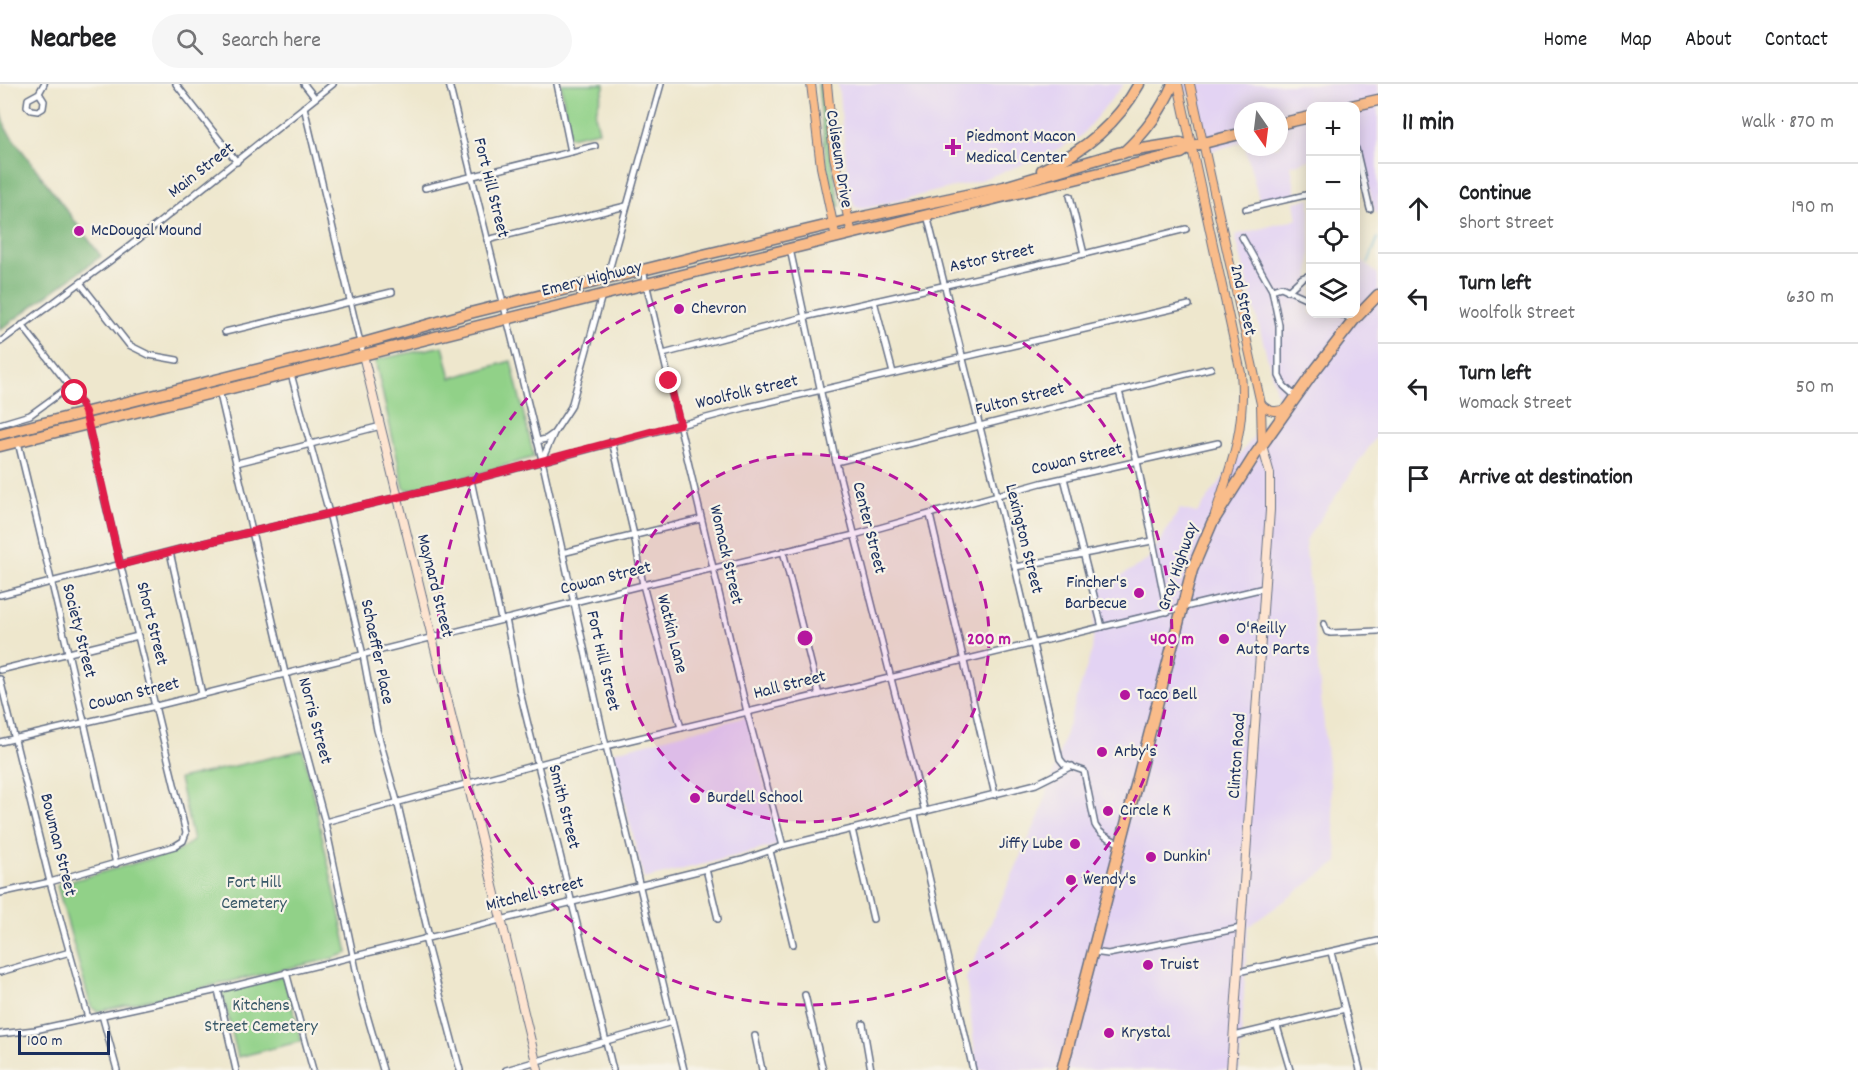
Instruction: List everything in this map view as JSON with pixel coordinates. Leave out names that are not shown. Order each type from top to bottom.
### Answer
[{"type":"highway","points":[[1004,187],[1088,145],[1114,120],[1138,84]]},
{"type":"highway","points":[[1103,172],[1152,123],[1176,84]]},
{"type":"highway","points":[[1360,104],[1378,100]]},
{"type":"highway","points":[[1288,122],[1306,118]]},
{"type":"highway","name":"Emery Highway","points":[[0,434],[217,380],[506,319],[1180,153],[1197,145],[1234,136]]},
{"type":"highway","name":"Emery Highway","points":[[0,446],[291,374],[503,306],[643,270],[832,224],[1004,187],[1123,152],[1180,143],[1197,145]]},
{"type":"highway","name":"Gray Highway","points":[[1062,1070],[1192,570],[1212,523],[1295,396],[1354,320],[1378,295]]},
{"type":"main road","name":"Coliseum Drive","points":[[811,84],[821,167],[836,238]]},
{"type":"main road","name":"Coliseum Drive","points":[[827,84],[834,157],[852,234]]},
{"type":"main road","name":"2nd Street","points":[[1176,84],[1197,145],[1261,404],[1262,446]]},
{"type":"main road","name":"2nd Street","points":[[1190,84],[1197,145],[1243,393],[1240,435],[1212,523]]},
{"type":"main road","points":[[1261,404],[1267,410],[1287,408]]},
{"type":"street","points":[[39,93],[44,84]]},
{"type":"street","points":[[176,84],[237,162]]},
{"type":"street","points":[[304,84],[315,98]]},
{"type":"street","name":"Main Street","points":[[0,342],[81,284],[333,84]]},
{"type":"street","name":"Fort Hill Street","points":[[449,84],[542,460],[606,746],[684,1070]]},
{"type":"street","points":[[557,84],[571,152]]},
{"type":"street","points":[[611,279],[610,267],[661,84]]},
{"type":"street","name":"Maynard Street","points":[[304,107],[431,638],[537,1066]]},
{"type":"street","points":[[425,188],[595,146]]},
{"type":"street","points":[[1358,156],[1370,209]]},
{"type":"street","points":[[1246,209],[1306,195]]},
{"type":"street","points":[[1070,196],[1084,254]]},
{"type":"street","points":[[487,240],[626,206]]},
{"type":"street","name":"Lexington Street","points":[[927,215],[1034,644],[1060,759],[1064,764],[1084,771],[1092,816],[1098,830],[1121,844]]},
{"type":"street","name":"Astor Street","points":[[663,354],[804,317],[1186,229]]},
{"type":"street","points":[[1242,237],[1272,290],[1279,325],[1279,376],[1284,386],[1295,396]]},
{"type":"street","name":"Center Street","points":[[790,249],[836,462],[925,812]]},
{"type":"street","name":"Womack Street","points":[[643,270],[747,712],[783,846]]},
{"type":"street","points":[[1288,291],[1306,277]]},
{"type":"street","points":[[81,284],[129,345],[149,355],[177,360]]},
{"type":"street","points":[[1272,290],[1281,287],[1306,298]]},
{"type":"street","points":[[225,333],[392,292]]},
{"type":"street","points":[[542,460],[554,433],[571,407],[602,295]]},
{"type":"street","points":[[874,301],[893,373]]},
{"type":"street","name":"Woolfolk Street","points":[[0,595],[252,531],[471,480],[680,424],[1189,305]]},
{"type":"street","points":[[1349,318],[1354,320]]},
{"type":"street","name":"Short Street","points":[[22,325],[70,386],[85,412],[120,565],[186,829],[182,843],[116,864]]},
{"type":"street","name":"Fulton Street","points":[[836,462],[1211,368]]},
{"type":"street","name":"Schaeffer Place","points":[[291,374],[311,444],[363,656],[377,730],[397,801],[427,937],[460,1070]]},
{"type":"street","name":"Norris Street","points":[[217,380],[285,673],[325,822],[363,998],[383,1070]]},
{"type":"street","points":[[0,424],[30,416],[70,386]]},
{"type":"street","points":[[1119,391],[1137,461],[1167,612]]},
{"type":"street","points":[[237,463],[381,426]]},
{"type":"street","points":[[537,441],[546,439],[554,433]]},
{"type":"street","name":"Watkin Lane","points":[[612,441],[643,585],[681,728]]},
{"type":"street","name":"Society Street","points":[[18,442],[43,540],[50,581],[69,653],[116,864]]},
{"type":"street","name":"Cowan Street","points":[[0,742],[363,656],[643,585],[854,535],[1064,478],[1218,443]]},
{"type":"street","name":"Clinton Road","points":[[1232,1070],[1270,487],[1270,474],[1262,446]]},
{"type":"street","points":[[1064,478],[1102,627]]},
{"type":"street","name":"Smith Street","points":[[471,480],[520,692],[613,1070]]},
{"type":"street","points":[[930,515],[995,795]]},
{"type":"street","points":[[562,553],[701,519]]},
{"type":"street","points":[[1015,567],[1152,541]]},
{"type":"street","points":[[783,551],[819,694]]},
{"type":"street","points":[[170,552],[202,694]]},
{"type":"street","name":"Hall Street","points":[[325,822],[466,782],[606,746],[1264,588]]},
{"type":"street","points":[[1324,624],[1327,632],[1331,633],[1378,631]]},
{"type":"street","points":[[0,670],[138,636]]},
{"type":"street","name":"Bowman Street","points":[[0,679],[50,882],[88,1018]]},
{"type":"street","name":"Mitchell Street","points":[[0,1034],[35,1030],[218,990],[706,869],[783,846],[1036,784],[1072,766]]},
{"type":"street","points":[[915,815],[973,1070]]},
{"type":"street","points":[[852,829],[873,919]]},
{"type":"street","points":[[770,851],[793,944]]},
{"type":"street","points":[[0,893],[116,864]]},
{"type":"street","points":[[706,869],[718,919]]},
{"type":"street","points":[[1093,952],[1108,954],[1241,928]]},
{"type":"street","points":[[1238,972],[1378,941]]},
{"type":"street","points":[[0,972],[69,952]]},
{"type":"street","points":[[1331,952],[1360,1070]]},
{"type":"street","points":[[286,972],[313,1070]]},
{"type":"street","points":[[218,990],[236,1070]]},
{"type":"street","points":[[805,995],[823,1070]]},
{"type":"street","points":[[1234,1036],[1345,1009]]},
{"type":"street","points":[[102,1015],[117,1070]]},
{"type":"street","points":[[506,1070],[537,1066],[672,1022]]},
{"type":"street","points":[[863,1024],[871,1070]]},
{"type":"street","points":[[1277,1026],[1290,1070]]},
{"type":"street","points":[[755,1036],[762,1070]]},
{"type":"shaded area","name":"Piedmont Macon Medical Center","points":[[838,84],[1124,84],[1080,137],[1043,157],[978,181],[863,209],[855,207],[849,189]]},
{"type":"shaded area","points":[[1181,84],[1378,84],[1378,214],[1374,210],[1360,153],[1360,102],[1306,102],[1306,161],[1291,165],[1296,194],[1260,203],[1247,156],[1288,156],[1288,102],[1234,102],[1234,145],[1208,152],[1196,104]]},
{"type":"shaded area","points":[[1306,199],[1306,318],[1360,318],[1360,260],[1378,274],[1378,434],[1305,541],[1338,862],[1248,927],[1239,1070],[977,1070],[966,978],[1040,814],[1092,650],[1098,589],[1148,560],[1180,509],[1197,513],[1279,402],[1235,235],[1298,219],[1295,202]]},
{"type":"shaded area","name":"Burdell School","points":[[747,717],[779,845],[644,879],[612,752]]},
{"type":"green space","points":[[561,84],[605,84],[595,114],[599,131],[569,137]]},
{"type":"green space","points":[[818,84],[820,84],[824,98],[832,166],[840,206],[835,207],[827,170]]},
{"type":"green space","points":[[0,107],[6,129],[101,256],[0,330]]},
{"type":"green space","points":[[443,346],[451,378],[511,361],[534,457],[470,476],[409,490],[404,488],[375,360]]},
{"type":"green space","name":"Fort Hill Cemetery","points":[[303,750],[348,953],[104,1010],[97,1011],[91,1007],[57,885],[178,851],[193,841],[179,779]]},
{"type":"green space","name":"Kitchens Street Cemetery","points":[[283,976],[302,1041],[238,1057],[222,991]]},
{"type":"waterway","points":[[1368,263],[1378,238]]},
{"type":"place","name":"Piedmont Macon Medical Center","points":[[953,147]]},
{"type":"place","name":"McDougal Mound","points":[[79,231]]},
{"type":"place","name":"Chevron","points":[[679,309]]},
{"type":"place","name":"Fincher's Barbecue","points":[[1139,593]]},
{"type":"place","name":"O'Reilly Auto Parts","points":[[1224,639]]},
{"type":"place","name":"Taco Bell","points":[[1125,695]]},
{"type":"place","name":"Arby's","points":[[1102,752]]},
{"type":"place","name":"Burdell School","points":[[695,798]]},
{"type":"place","name":"Circle K","points":[[1108,811]]},
{"type":"place","name":"Jiffy Lube","points":[[1075,844]]},
{"type":"place","name":"Dunkin'","points":[[1151,857]]},
{"type":"place","name":"Wendy's","points":[[1071,880]]},
{"type":"place","name":"Truist","points":[[1148,965]]},
{"type":"place","name":"Krystal","points":[[1109,1033]]},
{"type":"route","points":[[75,393],[85,412],[120,565],[471,480],[680,424],[669,381]]}]
